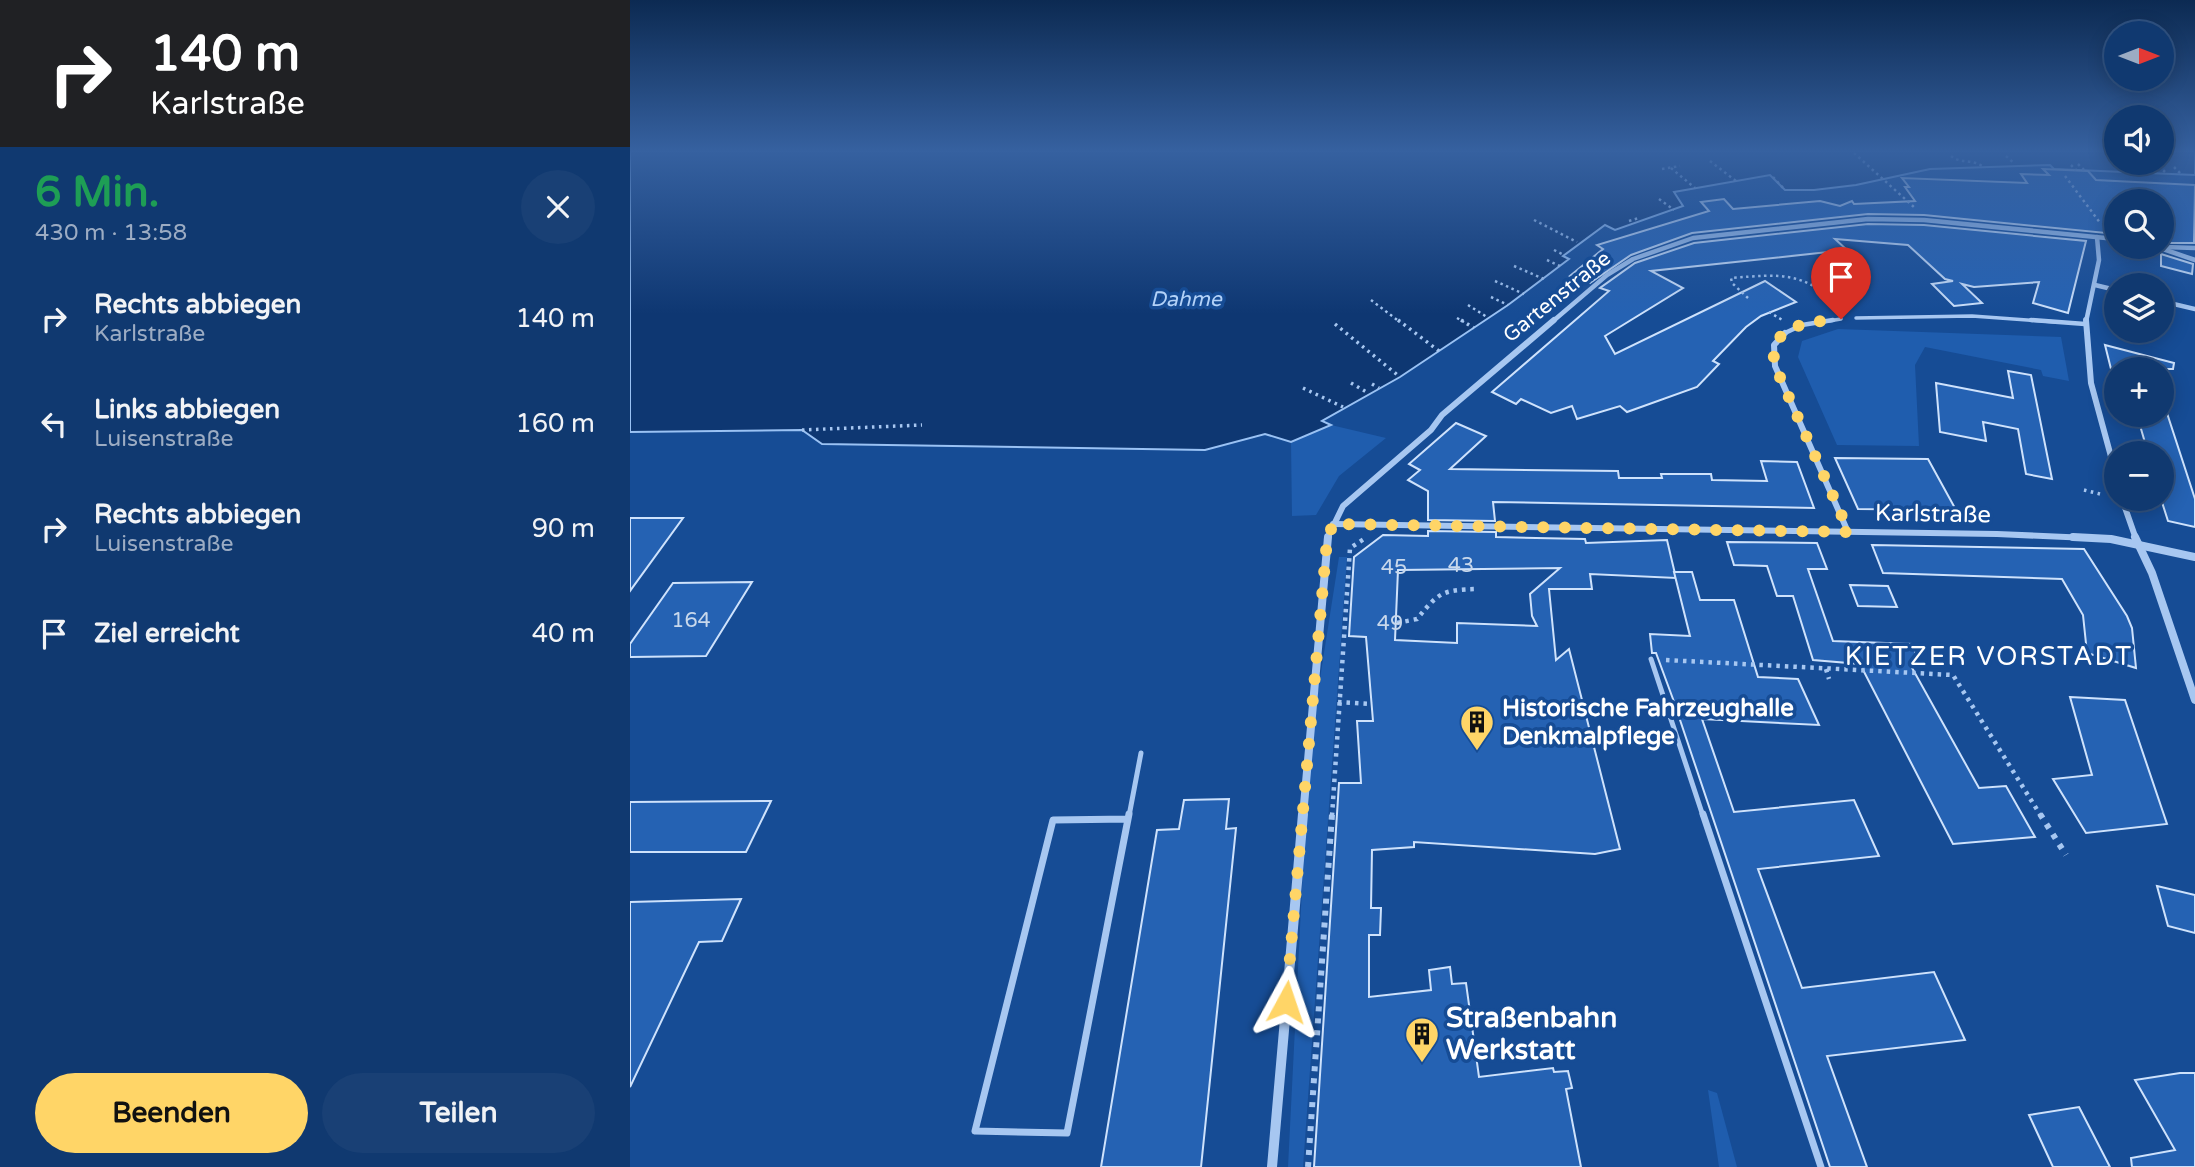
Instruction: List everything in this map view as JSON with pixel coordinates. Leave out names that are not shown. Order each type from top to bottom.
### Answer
[{"type":"street","name":"Gartenstraße","points":[[1333,524],[1343,506],[1431,430],[1451,407],[1607,275],[1652,251],[1711,234],[1868,219],[1924,220],[2104,238]]},
{"type":"street","points":[[2097,237],[2100,247],[2095,285],[2085,324],[2091,378],[2107,441]]},
{"type":"street","points":[[2174,247],[2195,248]]},
{"type":"street","points":[[2174,252],[2195,260]]},
{"type":"street","points":[[2095,285],[2104,287]]},
{"type":"street","points":[[2174,304],[2195,309]]},
{"type":"street","points":[[1785,333],[1774,345],[1775,366],[1849,532]]},
{"type":"street","points":[[2126,511],[2152,573],[2195,701]]},
{"type":"street","points":[[1272,1167],[1327,540],[1333,524]]},
{"type":"street","name":"Karlstraße","points":[[1333,524],[1997,534],[2138,543],[2195,557]]},
{"type":"lane","points":[[1856,318],[1972,316],[2085,324]]},
{"type":"lane","points":[[1785,333],[1802,325],[1841,319]]},
{"type":"lane","points":[[1651,659],[1821,1167]]},
{"type":"lane","points":[[1128,819],[1053,820],[975,1131],[1067,1133],[1128,819],[1141,752]]},
{"type":"path","points":[[1668,205],[1674,210]]},
{"type":"path","points":[[1913,205],[1919,213],[1913,214]]},
{"type":"path","points":[[2086,205],[2104,231]]},
{"type":"path","points":[[1629,221],[1639,218]]},
{"type":"path","points":[[1534,220],[1577,242]]},
{"type":"path","points":[[1553,250],[1564,255]]},
{"type":"path","points":[[1547,260],[1560,266]]},
{"type":"path","points":[[1514,266],[1544,279]]},
{"type":"path","points":[[1748,298],[1732,283],[1731,278],[1784,274],[1816,283],[1844,310]]},
{"type":"path","points":[[1495,281],[1524,294]]},
{"type":"path","points":[[1491,297],[1508,305]]},
{"type":"path","points":[[1371,300],[1438,351]]},
{"type":"path","points":[[1468,305],[1487,317]]},
{"type":"path","points":[[1457,318],[1474,328]]},
{"type":"path","points":[[1335,324],[1400,377]]},
{"type":"path","points":[[1351,383],[1368,394]]},
{"type":"path","points":[[1372,384],[1378,388]]},
{"type":"path","points":[[1303,388],[1343,407]]},
{"type":"path","points":[[802,430],[922,425]]},
{"type":"path","points":[[2084,490],[2100,494]]},
{"type":"path","points":[[1308,1167],[1350,548],[1374,532]]},
{"type":"path","points":[[1397,623],[1417,619],[1436,595],[1450,590],[1477,589]]},
{"type":"path","points":[[1651,659],[1952,675],[2066,855]]},
{"type":"path","points":[[1826,669],[1829,679]]},
{"type":"path","points":[[1338,702],[1371,704]]},
{"type":"shaded area","points":[[1838,329],[2061,337],[2069,381],[2043,376],[2041,370],[1925,347],[1915,365],[1919,446],[1837,445],[1798,357],[1802,341]]},
{"type":"shaded area","points":[[1331,425],[1386,438],[1339,476],[1316,515],[1292,516],[1291,442]]},
{"type":"shaded area","points":[[1339,557],[1347,557],[1303,1167],[1288,1167],[1309,749]]},
{"type":"shaded area","points":[[1708,1090],[1717,1093],[1737,1167],[1719,1167]]},
{"type":"water","name":"Dahme","points":[[630,205],[1683,206],[1615,230],[1605,225],[1563,256],[1569,259],[1508,305],[1400,377],[1322,421],[1331,425],[1291,442],[1265,434],[1205,450],[822,444],[802,430],[630,432]]},
{"type":"building","points":[[1704,205],[1730,205],[1733,209],[1771,205],[2104,205],[2104,233],[1924,215],[1868,214],[1692,233],[1631,255],[1590,283],[1570,276],[1603,249],[1597,245],[1709,211]]},
{"type":"building","points":[[2174,205],[2195,205],[2194,243],[2174,243]]},
{"type":"building","points":[[1868,224],[1924,225],[2086,241],[2068,313],[2033,303],[2039,282],[1974,287],[1962,284],[1982,303],[1954,306],[1932,284],[1953,281],[1945,279],[1908,245],[1835,239],[1847,250],[1651,271],[1683,288],[1605,336],[1615,354],[1765,281],[1796,302],[1761,316],[1746,327],[1713,361],[1719,364],[1697,387],[1627,412],[1620,406],[1577,419],[1572,406],[1551,413],[1521,399],[1516,404],[1492,392],[1609,291],[1600,288],[1635,263],[1694,243]]},
{"type":"building","points":[[2174,258],[2193,264],[2192,274],[2161,266],[2161,259]]},
{"type":"building","points":[[2105,345],[2151,357],[2108,357]]},
{"type":"building","points":[[2008,371],[2031,375],[2052,479],[2026,474],[2018,429],[1983,422],[1986,441],[1940,432],[1936,383],[2013,398]]},
{"type":"building","points":[[1456,423],[1486,436],[1450,469],[1618,471],[1619,478],[1662,478],[1661,474],[1711,474],[1712,480],[1767,481],[1761,461],[1797,462],[1814,508],[1493,502],[1495,521],[1428,520],[1428,491],[1408,480],[1420,470],[1409,464]]},
{"type":"building","points":[[2140,427],[2172,427],[2195,499],[2195,527],[2168,521],[2165,511],[2174,511],[2174,441],[2145,441]]},
{"type":"building","points":[[1835,458],[1928,459],[1956,510],[1858,509]]},
{"type":"building","points":[[630,518],[683,518],[630,591]]},
{"type":"building","points":[[1428,531],[1496,532],[1496,537],[1585,539],[1586,543],[1667,540],[1676,578],[1590,574],[1592,589],[1549,589],[1556,660],[1569,649],[1620,849],[1595,854],[1414,842],[1414,847],[1372,850],[1371,908],[1381,908],[1380,935],[1369,935],[1369,997],[1431,990],[1429,970],[1450,967],[1452,984],[1466,983],[1479,1077],[1553,1068],[1554,1072],[1568,1071],[1572,1088],[1566,1089],[1581,1167],[1314,1167],[1339,783],[1361,783],[1357,721],[1373,721],[1366,637],[1349,636],[1354,557],[1383,535],[1428,536]],"holes":[[[1560,568],[1530,594],[1532,616],[1537,626],[1457,623],[1457,643],[1395,640],[1398,570]]]},
{"type":"building","points":[[1727,542],[1817,543],[1827,569],[1808,569],[1833,641],[1912,644],[1921,666],[1911,666],[1979,788],[2006,786],[2035,837],[1953,844],[1860,664],[1813,660],[1793,596],[1777,596],[1767,566],[1734,565]]},
{"type":"building","points":[[1872,545],[2084,549],[2127,616],[2132,628],[2136,668],[2087,653],[2083,615],[2062,579],[1883,573]]},
{"type":"building","points":[[1674,572],[1692,572],[1700,600],[1734,600],[1758,677],[1798,679],[1819,725],[1702,719],[1734,812],[1854,800],[1879,856],[1758,869],[1802,988],[1934,972],[1965,1040],[1827,1056],[1867,1167],[1830,1167],[1673,699],[1656,653],[1652,653],[1650,634],[1690,636]]},
{"type":"building","points":[[752,582],[706,656],[630,657],[630,644],[673,583]]},
{"type":"building","points":[[1850,585],[1888,586],[1897,607],[1858,606]]},
{"type":"building","points":[[2070,697],[2125,700],[2167,824],[2086,833],[2053,779],[2092,775]]},
{"type":"building","points":[[1229,799],[1226,829],[1236,828],[1201,1167],[1101,1167],[1157,830],[1179,829],[1184,800]]},
{"type":"building","points":[[771,801],[746,852],[630,852],[630,802]]},
{"type":"building","points":[[2157,886],[2195,895],[2195,933],[2168,926]]},
{"type":"building","points":[[741,899],[722,941],[699,942],[630,1087],[630,902]]},
{"type":"building","points":[[2195,1073],[2195,1167],[2132,1167],[2131,1158],[2175,1150],[2135,1080]]},
{"type":"building","points":[[2079,1107],[2110,1167],[2053,1167],[2029,1115]]},
{"type":"place","name":"Historische Fahrzeughalle Denkmalpflege","points":[[1477,752]]},
{"type":"place","name":"Straßenbahn Werkstatt","points":[[1422,1064]]},
{"type":"district","name":"KIETZER VORSTADT","points":[[1989,656]]},
{"type":"route","points":[[1286,1002],[1327,540],[1333,524],[1849,532],[1772,354],[1780,336],[1793,328],[1818,321],[1841,319]]}]
